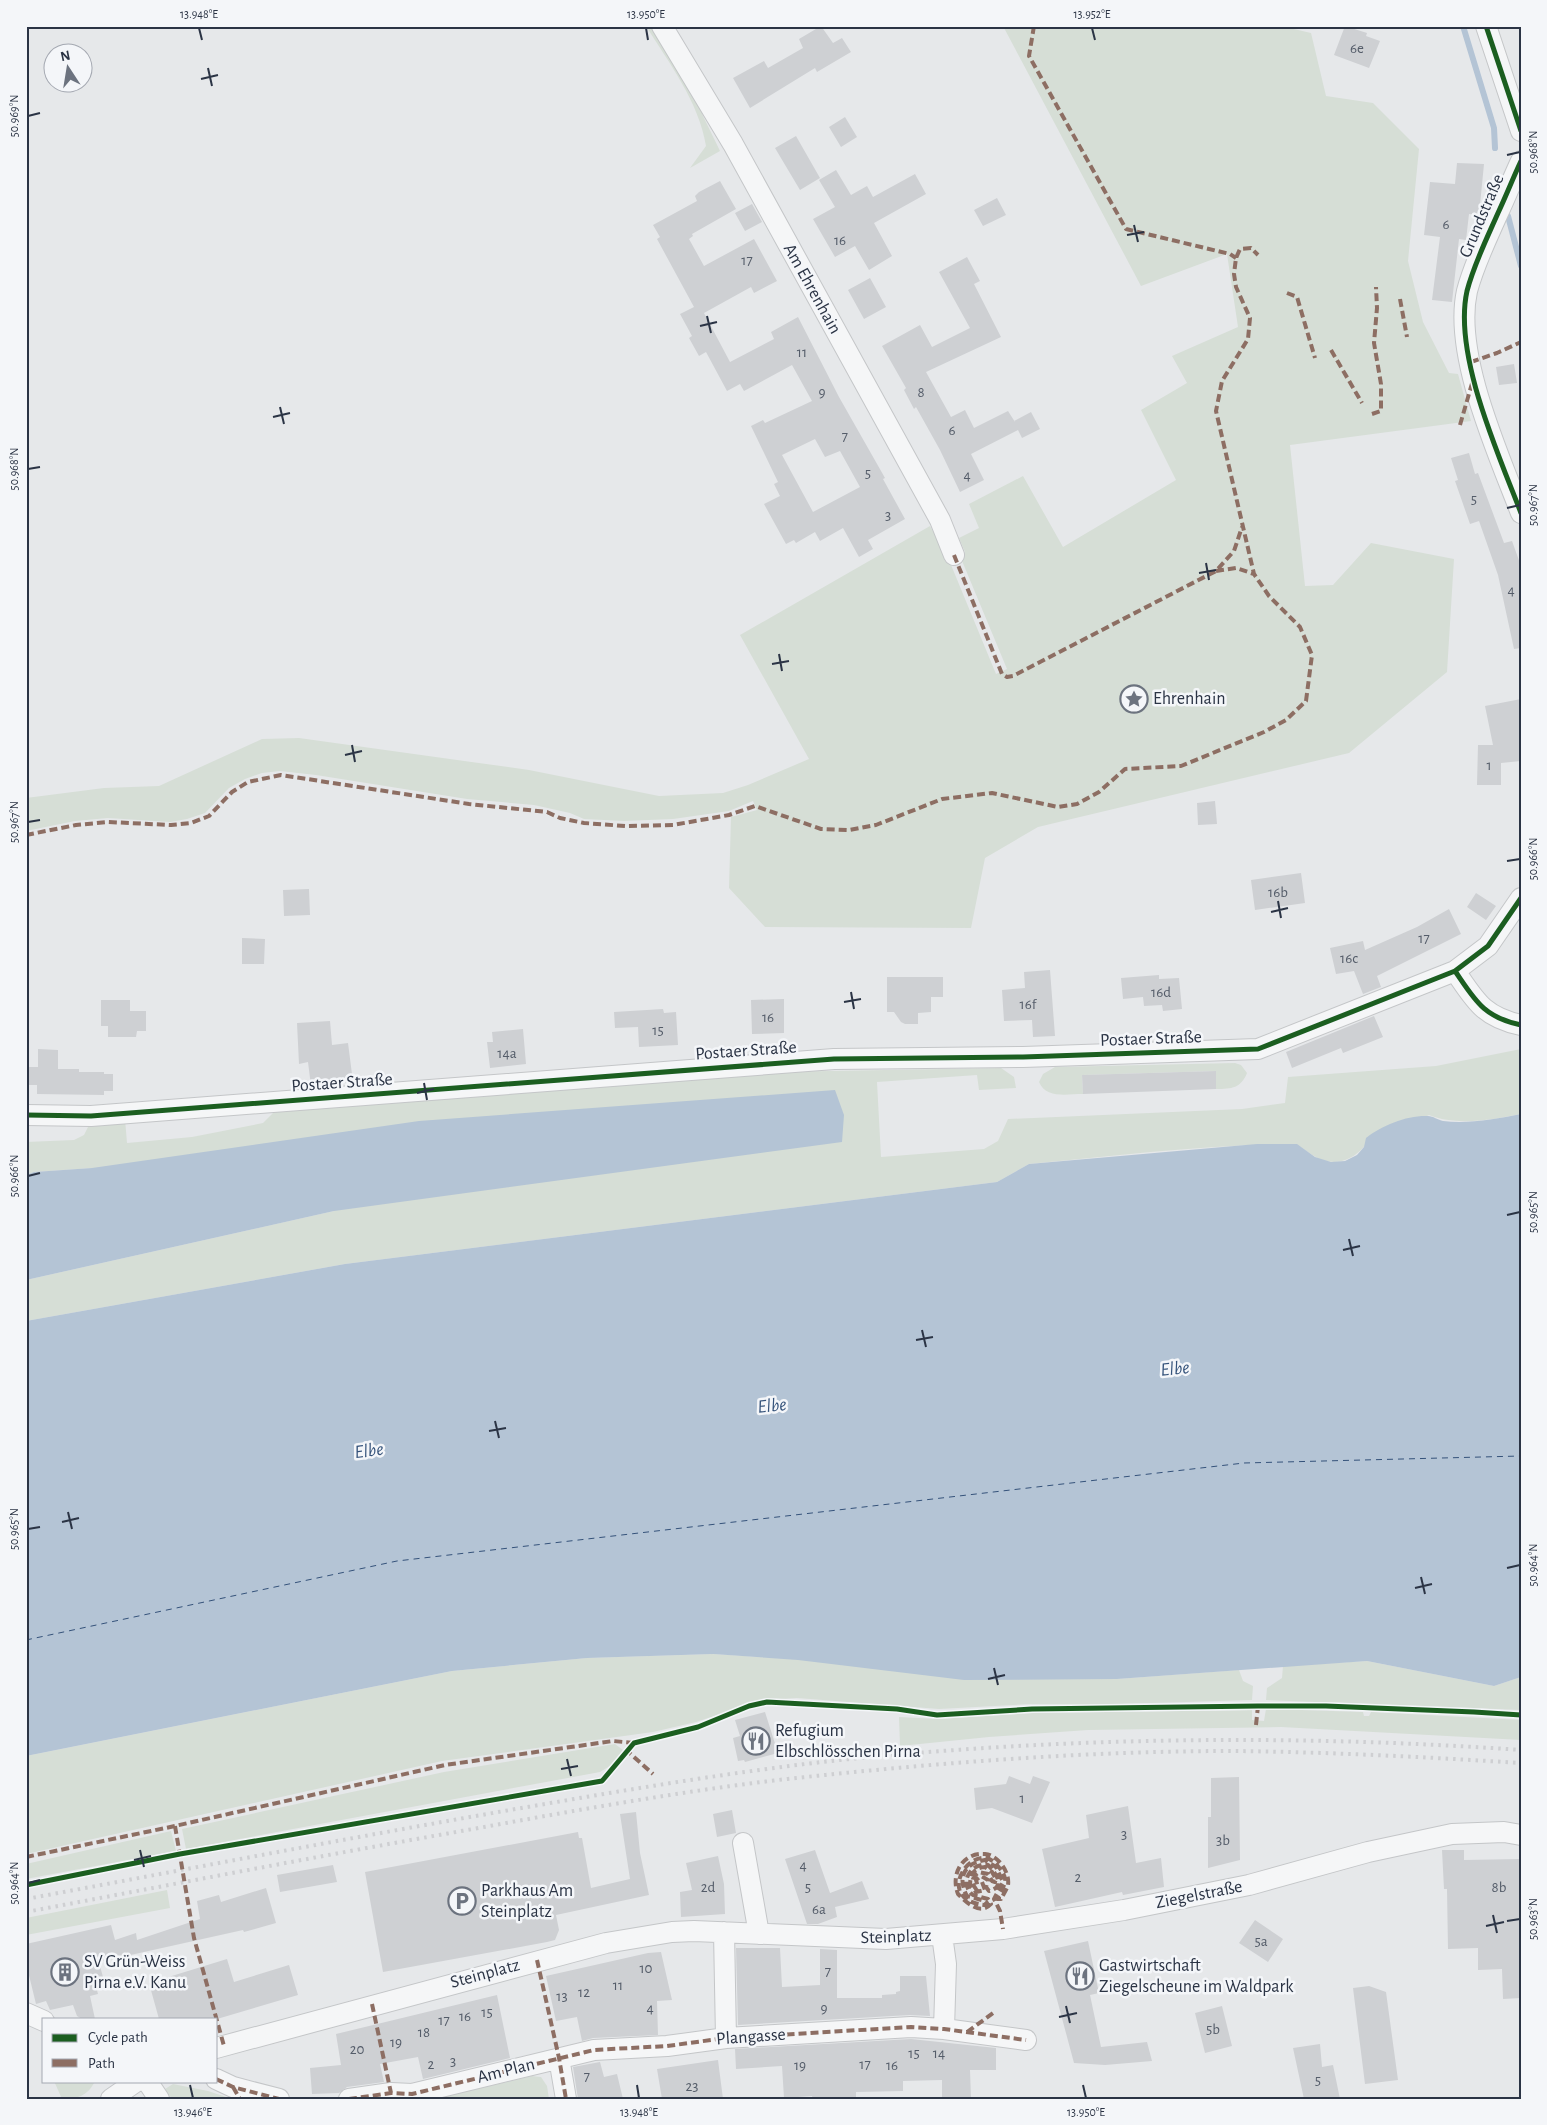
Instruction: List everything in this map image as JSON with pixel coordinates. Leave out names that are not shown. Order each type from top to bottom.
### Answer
[{"type":"street","name":"Am Ehrenhain","points":[[662,26],[733,144],[940,520],[954,555]]},
{"type":"street","points":[[1486,26],[1521,131]]},
{"type":"street","name":"Grundstraße","points":[[1521,161],[1478,258],[1467,291],[1465,337],[1473,379],[1489,429],[1521,513]]},
{"type":"street","name":"Postaer Straße","points":[[26,1115],[91,1116],[834,1059],[1023,1057],[1258,1049],[1455,971],[1488,946],[1521,898]]},
{"type":"street","points":[[1455,971],[1478,1005],[1502,1020],[1521,1025]]},
{"type":"street","name":"Ziegelstraße","points":[[942,1935],[1042,1924],[1239,1887],[1368,1852],[1452,1834],[1504,1832],[1521,1835]]},
{"type":"street","points":[[743,1843],[759,1934]]},
{"type":"street","name":"Steinplatz","points":[[218,2047],[372,2004],[606,1943],[672,1932],[724,1932],[886,1939],[942,1935]]},
{"type":"street","points":[[724,1932],[726,2038]]},
{"type":"street","points":[[942,1935],[946,1964],[944,2029]]},
{"type":"street","points":[[26,2013],[42,2020]]},
{"type":"street","name":"Plangasse","points":[[559,2058],[594,2050],[667,2046],[726,2038],[911,2027],[944,2029],[1026,2040]]},
{"type":"street","name":"Am Plan","points":[[349,2099],[391,2093],[413,2096],[559,2058],[566,2099]]},
{"type":"street","points":[[218,2080],[279,2099]]},
{"type":"street","points":[[111,2099],[136,2082]]},
{"type":"street","points":[[148,2082],[159,2099]]},
{"type":"shaded area","points":[[646,26],[653,26],[700,105],[703,116],[720,151],[690,168],[706,146],[702,130],[697,114],[682,83]]},
{"type":"shaded area","points":[[1003,26],[1281,26],[1311,33],[1326,96],[1373,103],[1419,149],[1408,261],[1423,322],[1449,373],[1458,374],[1471,421],[1290,445],[1305,586],[1333,585],[1371,543],[1454,559],[1447,672],[1349,753],[1038,827],[985,858],[971,928],[765,927],[729,888],[731,817],[757,810],[753,801],[729,811],[673,819],[624,821],[584,819],[570,813],[534,805],[467,799],[280,771],[262,773],[245,779],[229,788],[205,813],[187,819],[170,822],[108,818],[75,821],[26,831],[26,798],[104,788],[159,786],[262,739],[299,738],[529,770],[659,796],[723,793],[748,785],[809,759],[740,635],[930,526],[949,560],[996,674],[1007,669],[960,556],[965,552],[959,538],[979,528],[969,504],[1023,476],[1063,547],[1176,480],[1141,410],[1187,383],[1172,356],[1238,327],[1227,254],[1141,286]]},
{"type":"shaded area","points":[[1521,1049],[1521,1114],[1474,1121],[1451,1120],[1429,1115],[1364,1147],[1353,1156],[1340,1161],[1334,1162],[1321,1159],[1300,1146],[1291,1144],[1127,1154],[1029,1164],[997,1182],[345,1264],[26,1321],[26,1280],[334,1211],[92,1168],[34,1172],[26,1175],[26,1142],[74,1140],[84,1135],[91,1121],[125,1119],[127,1143],[192,1137],[263,1123],[275,1111],[771,1072],[1001,1068],[1014,1077],[1016,1088],[979,1090],[977,1075],[877,1082],[881,1157],[984,1149],[998,1141],[1008,1119],[1242,1109],[1285,1103],[1288,1077],[1436,1066]]},
{"type":"shaded area","points":[[1235,1063],[1241,1065],[1247,1073],[1239,1085],[1227,1089],[1216,1089],[1215,1071],[1082,1075],[1083,1094],[1064,1095],[1052,1093],[1042,1087],[1039,1082],[1043,1074],[1055,1067]]},
{"type":"shaded area","points":[[713,1654],[1117,1679],[1239,1670],[1243,1681],[1253,1686],[1252,1700],[1086,1705],[1031,1704],[939,1709],[797,1698],[763,1700],[696,1722],[653,1732],[442,1761],[26,1854],[26,1756],[452,1671],[587,1658]]},
{"type":"shaded area","points":[[1367,1661],[1494,1686],[1521,1677],[1521,1710],[1266,1700],[1267,1688],[1282,1678],[1283,1666]]},
{"type":"shaded area","points":[[1266,1709],[1363,1712],[1364,1716],[1369,1716],[1371,1712],[1521,1720],[1521,1740],[1281,1727],[1088,1730],[900,1746],[899,1717],[938,1719],[1033,1713],[1252,1710],[1252,1720],[1264,1721]]},
{"type":"shaded area","points":[[615,1744],[623,1750],[613,1764],[600,1772],[186,1849],[182,1829],[444,1772]]},
{"type":"shaded area","points":[[171,1831],[176,1851],[26,1879],[26,1864]]},
{"type":"shaded area","points":[[167,1890],[170,1908],[26,1935],[26,1918]]},
{"type":"shaded area","points":[[532,2076],[541,2077],[547,2086],[549,2099],[435,2099]]},
{"type":"shaded area","points":[[54,2082],[94,2082],[82,2096],[62,2099]]},
{"type":"shaded area","points":[[173,2084],[208,2091],[232,2099],[172,2099],[165,2089]]},
{"type":"water","points":[[835,1090],[844,1115],[842,1142],[334,1211],[26,1280],[26,1175],[34,1172],[92,1168],[419,1121]]},
{"type":"water","name":"Elbe","points":[[1521,1114],[1521,1677],[1494,1686],[1367,1661],[1117,1679],[964,1680],[798,1660],[713,1654],[587,1658],[452,1671],[26,1756],[26,1321],[345,1264],[997,1182],[1029,1164],[1257,1144],[1297,1144],[1315,1157],[1331,1162],[1345,1161],[1357,1155],[1364,1147],[1366,1138],[1372,1133],[1404,1119],[1428,1116],[1443,1121],[1462,1122]]},
{"type":"building","points":[[821,26],[833,43],[842,38],[851,52],[817,72],[815,68],[750,108],[733,78],[764,61],[768,68],[803,48],[799,39]]},
{"type":"building","points":[[1345,26],[1367,33],[1366,36],[1380,41],[1369,68],[1334,55]]},
{"type":"building","points":[[845,117],[857,137],[841,147],[829,127]]},
{"type":"building","points":[[796,136],[820,178],[800,190],[775,148]]},
{"type":"building","points":[[1457,163],[1484,164],[1479,215],[1469,214],[1466,240],[1459,239],[1452,302],[1432,300],[1440,237],[1424,235],[1430,182],[1455,184]]},
{"type":"building","points":[[836,170],[851,195],[867,186],[873,197],[915,174],[926,194],[874,223],[892,256],[869,270],[855,246],[835,257],[813,219],[835,207],[819,180]]},
{"type":"building","points":[[720,181],[736,209],[692,234],[693,236],[689,239],[704,266],[754,239],[777,281],[754,293],[751,287],[704,313],[730,362],[774,339],[771,332],[798,317],[839,397],[885,478],[883,479],[905,519],[868,540],[873,549],[859,557],[843,528],[820,541],[815,532],[796,543],[794,540],[786,544],[764,504],[780,496],[774,484],[778,482],[751,426],[763,420],[765,423],[812,401],[792,365],[744,391],[740,384],[727,391],[706,352],[699,356],[689,338],[692,336],[680,314],[694,307],[657,239],[660,237],[653,225],[697,201],[695,196]],"holes":[[[815,439],[825,457],[840,451],[860,487],[813,512],[782,455]]]},
{"type":"building","points":[[997,198],[1006,215],[983,226],[974,210]]},
{"type":"building","points":[[752,204],[762,222],[745,231],[735,213]]},
{"type":"building","points":[[967,257],[980,281],[974,284],[1001,337],[926,372],[951,417],[965,410],[974,428],[1008,411],[1014,421],[1031,412],[1040,429],[1022,438],[1018,430],[971,454],[984,480],[960,492],[940,450],[916,407],[914,409],[904,390],[906,388],[882,346],[920,325],[932,347],[970,328],[939,272]]},
{"type":"building","points":[[870,278],[886,307],[864,319],[848,290]]},
{"type":"building","points":[[1514,364],[1517,383],[1499,385],[1496,367]]},
{"type":"building","points":[[1469,453],[1475,474],[1478,473],[1504,543],[1512,541],[1521,566],[1521,648],[1514,649],[1498,575],[1479,521],[1470,524],[1455,481],[1458,480],[1451,458]]},
{"type":"building","points":[[1521,699],[1521,761],[1501,763],[1501,785],[1477,785],[1478,745],[1493,745],[1485,706]]},
{"type":"building","points":[[1215,801],[1217,824],[1198,825],[1197,803]]},
{"type":"building","points":[[1301,873],[1305,903],[1255,910],[1251,880]]},
{"type":"building","points":[[309,889],[310,915],[284,916],[283,890]]},
{"type":"building","points":[[1476,893],[1496,906],[1486,920],[1467,907]]},
{"type":"building","points":[[1449,909],[1461,934],[1377,976],[1381,987],[1363,994],[1354,971],[1336,974],[1330,948],[1363,941],[1365,950],[1417,927]]},
{"type":"building","points":[[242,938],[265,939],[264,964],[242,964]]},
{"type":"building","points":[[1050,970],[1055,1036],[1033,1037],[1032,1020],[1004,1021],[1002,990],[1025,988],[1024,972]]},
{"type":"building","points":[[1159,975],[1159,979],[1179,978],[1182,1009],[1163,1011],[1162,1005],[1144,1006],[1143,997],[1123,999],[1121,978]]},
{"type":"building","points":[[887,977],[943,977],[943,997],[931,997],[931,1012],[918,1013],[918,1024],[905,1024],[901,1022],[894,1012],[887,1012]]},
{"type":"building","points":[[784,999],[784,1033],[752,1034],[751,1000]]},
{"type":"building","points":[[101,1000],[130,1000],[130,1011],[146,1011],[146,1031],[137,1031],[136,1037],[108,1037],[108,1026],[101,1026]]},
{"type":"building","points":[[663,1009],[664,1013],[676,1012],[678,1045],[639,1047],[638,1027],[615,1028],[614,1012]]},
{"type":"building","points":[[1374,1016],[1383,1037],[1343,1053],[1341,1048],[1292,1068],[1286,1052]]},
{"type":"building","points":[[330,1021],[332,1045],[348,1043],[353,1082],[311,1086],[308,1062],[299,1064],[297,1023]]},
{"type":"building","points":[[523,1029],[526,1064],[490,1068],[487,1042],[493,1042],[492,1032]]},
{"type":"building","points":[[38,1049],[58,1050],[58,1069],[79,1069],[79,1072],[113,1074],[113,1091],[104,1091],[104,1095],[37,1094],[37,1085],[26,1085],[26,1067],[38,1067]]},
{"type":"building","points":[[1216,1071],[1216,1089],[1083,1094],[1082,1075]]},
{"type":"building","points":[[765,1712],[778,1753],[745,1762],[744,1760],[738,1761],[733,1738],[740,1736],[735,1720]]},
{"type":"building","points":[[1009,1776],[1030,1784],[1033,1776],[1050,1782],[1032,1823],[992,1808],[976,1810],[974,1788],[1006,1784]]},
{"type":"building","points":[[1239,1777],[1240,1860],[1208,1868],[1208,1817],[1211,1817],[1211,1778]]},
{"type":"building","points":[[1128,1806],[1136,1863],[1161,1858],[1164,1887],[1123,1895],[1122,1892],[1055,1907],[1042,1849],[1089,1838],[1086,1815]]},
{"type":"building","points":[[732,1810],[736,1833],[717,1837],[713,1814]]},
{"type":"building","name":"Parkhaus Am Steinplatz","points":[[636,1812],[640,1853],[649,1895],[556,1915],[559,1930],[555,1940],[383,1972],[365,1872],[578,1832],[579,1838],[582,1838],[591,1888],[630,1879],[620,1814]]},
{"type":"building","points":[[815,1850],[830,1893],[862,1881],[869,1899],[835,1907],[837,1917],[818,1924],[807,1924],[785,1859]]},
{"type":"building","points":[[1442,1850],[1464,1850],[1464,1860],[1521,1859],[1521,1998],[1503,1999],[1502,1969],[1478,1970],[1478,1948],[1448,1949],[1447,1889],[1444,1889]]},
{"type":"building","points":[[718,1856],[724,1884],[725,1914],[681,1917],[680,1892],[692,1890],[686,1863]]},
{"type":"building","points":[[333,1865],[337,1882],[280,1892],[277,1875]]},
{"type":"building","name":"SV Grün-Weiss Pirna e.V. Kanu","points":[[266,1888],[276,1923],[244,1932],[243,1930],[99,1962],[104,1981],[95,1983],[98,1994],[90,1996],[95,2018],[80,2018],[77,2016],[73,2005],[50,2010],[46,2001],[36,2004],[26,1963],[26,1944],[111,1925],[115,1940],[136,1933],[137,1940],[200,1919],[197,1901],[219,1895],[221,1902]]},
{"type":"building","points":[[1255,1920],[1283,1939],[1268,1962],[1239,1943]]},
{"type":"building","points":[[1088,1941],[1099,1993],[1090,1995],[1101,2047],[1147,2042],[1152,2061],[1105,2065],[1074,2063],[1044,1951]]},
{"type":"building","points":[[736,1948],[780,1948],[782,1987],[820,1985],[820,1949],[837,1950],[837,1998],[882,1998],[882,1995],[896,1994],[896,1992],[900,1991],[900,1976],[926,1976],[930,2016],[910,2015],[738,2025]]},
{"type":"building","points":[[661,1952],[672,2000],[657,2001],[658,2035],[593,2038],[582,2041],[577,2017],[556,2021],[546,1976],[648,1953]]},
{"type":"building","points":[[227,1959],[234,1982],[289,1965],[298,1995],[218,2019],[159,2018],[149,1983]]},
{"type":"building","points":[[1369,1986],[1386,1992],[1398,2080],[1365,2084],[1353,1988]]},
{"type":"building","points":[[497,1995],[510,2058],[423,2079],[418,2057],[380,2064],[384,2082],[347,2087],[339,2093],[312,2094],[310,2068],[341,2065],[336,2034]]},
{"type":"building","points":[[1222,2006],[1232,2046],[1205,2053],[1195,2013]]},
{"type":"building","points":[[911,2039],[996,2048],[996,2070],[970,2070],[971,2099],[942,2099],[942,2080],[903,2081],[903,2091],[856,2092],[856,2099],[813,2099],[812,2096],[784,2098],[782,2066],[736,2069],[735,2049]]},
{"type":"building","points":[[1320,2044],[1322,2067],[1333,2065],[1340,2099],[1304,2099],[1293,2048]]},
{"type":"building","points":[[718,2060],[723,2099],[662,2099],[657,2069]]},
{"type":"building","points":[[600,2062],[604,2077],[617,2074],[623,2099],[578,2099],[573,2067]]},
{"type":"waterway","points":[[1463,26],[1494,128],[1495,148]]},
{"type":"waterway","points":[[1508,216],[1521,266]]},
{"type":"ferry route","points":[[26,1640],[397,1561],[1244,1463],[1521,1456]]},
{"type":"railway","points":[[26,1899],[551,1803],[716,1776],[840,1760],[1010,1746],[1180,1740],[1351,1742],[1521,1750]]},
{"type":"railway","points":[[26,1912],[591,1808],[708,1789],[843,1773],[1010,1759],[1121,1753],[1233,1751],[1305,1752],[1521,1763]]},
{"type":"marked path","points":[[1034,26],[1029,56],[1126,229],[1230,254],[1236,258]]},
{"type":"marked path","points":[[26,835],[76,825],[108,822],[171,825],[191,823],[209,816],[232,792],[248,782],[281,775],[469,804],[547,812],[560,818],[584,823],[625,826],[673,825],[729,815],[755,806],[821,829],[849,830],[876,825],[942,799],[992,793],[1058,807],[1077,804],[1099,792],[1125,769],[1181,766],[1264,732],[1286,720],[1306,701],[1312,655],[1300,627],[1269,596],[1254,574],[1216,411],[1222,381],[1248,339],[1250,318],[1236,287],[1234,274],[1236,258],[1240,249],[1251,248],[1258,255]]},
{"type":"marked path","points":[[1372,414],[1381,411],[1381,384],[1374,343],[1377,308],[1376,287]]},
{"type":"marked path","points":[[1287,293],[1297,297],[1315,358]]},
{"type":"marked path","points":[[1400,299],[1407,337]]},
{"type":"marked path","points":[[1471,362],[1521,342]]},
{"type":"marked path","points":[[1331,350],[1362,403]]},
{"type":"marked path","points":[[1460,425],[1473,380]]},
{"type":"marked path","points":[[954,555],[1002,674],[1007,677],[1013,676],[1216,571],[1234,551],[1242,527]]},
{"type":"marked path","points":[[1216,571],[1236,568],[1254,574]]},
{"type":"marked path","points":[[1256,1725],[1258,1706]]},
{"type":"marked path","points":[[26,1857],[175,1826],[445,1765],[613,1741],[634,1743]]},
{"type":"marked path","points":[[625,1749],[653,1774]]},
{"type":"marked path","points":[[175,1826],[194,1938],[216,2018]]},
{"type":"marked path","points":[[982,1882],[985,1890],[976,1892],[970,1886],[973,1873],[985,1867],[992,1872],[996,1879],[995,1882],[992,1881],[988,1874],[979,1872],[973,1880],[974,1886],[976,1889],[978,1887],[976,1880],[981,1876],[988,1880],[986,1887],[989,1891],[997,1886],[998,1880],[988,1865],[976,1867],[968,1874],[967,1879],[967,1885],[973,1895],[988,1899],[991,1904],[982,1909],[965,1901],[958,1894],[956,1886],[957,1872],[960,1866],[970,1857],[977,1854],[990,1855],[999,1861],[1007,1875],[1008,1885],[1006,1890],[1001,1899],[997,1899],[1005,1883],[1004,1875],[997,1865],[988,1859],[978,1859],[969,1864],[962,1873],[959,1883],[961,1893],[969,1901],[986,1905],[985,1901],[967,1896],[963,1883],[964,1872],[972,1864],[985,1860],[996,1867],[1003,1882],[994,1899],[1000,1911],[1003,1929]]},
{"type":"marked path","points":[[537,1960],[559,2058],[566,2099]]},
{"type":"marked path","points":[[372,2004],[391,2093]]},
{"type":"marked path","points":[[967,2032],[996,2011]]},
{"type":"marked path","points":[[218,2024],[224,2046]]},
{"type":"marked path","points":[[349,2099],[391,2093],[412,2094],[594,2050],[667,2046],[726,2038],[911,2027],[944,2029],[1026,2040]]},
{"type":"marked path","points":[[218,2080],[233,2087],[279,2099]]},
{"type":"marked path","points":[[233,2087],[240,2099]]},
{"type":"cycle path","points":[[1486,26],[1521,131]]},
{"type":"cycle path","points":[[1521,161],[1473,271],[1467,291],[1464,316],[1466,344],[1480,403],[1521,513]]},
{"type":"cycle path","points":[[26,1115],[91,1116],[834,1059],[1023,1057],[1258,1049],[1455,971],[1488,946],[1521,898]]},
{"type":"cycle path","points":[[1455,971],[1481,1006],[1497,1017],[1521,1025]]},
{"type":"cycle path","points":[[26,1885],[180,1854],[602,1781],[634,1743],[698,1727],[749,1706],[767,1702],[897,1709],[937,1715],[1032,1709],[1258,1706],[1326,1706],[1521,1715]]},
{"type":"place","name":"Ehrenhain","points":[[1134,699]]},
{"type":"place","name":"Refugium Elbschlösschen Pirna","points":[[756,1741]]},
{"type":"place","name":"Parkhaus Am Steinplatz","points":[[462,1901]]},
{"type":"place","name":"SV Grün-Weiss Pirna e.V. Kanu","points":[[65,1972]]},
{"type":"place","name":"Gastwirtschaft Ziegelscheune im Waldpark","points":[[1080,1976]]}]
